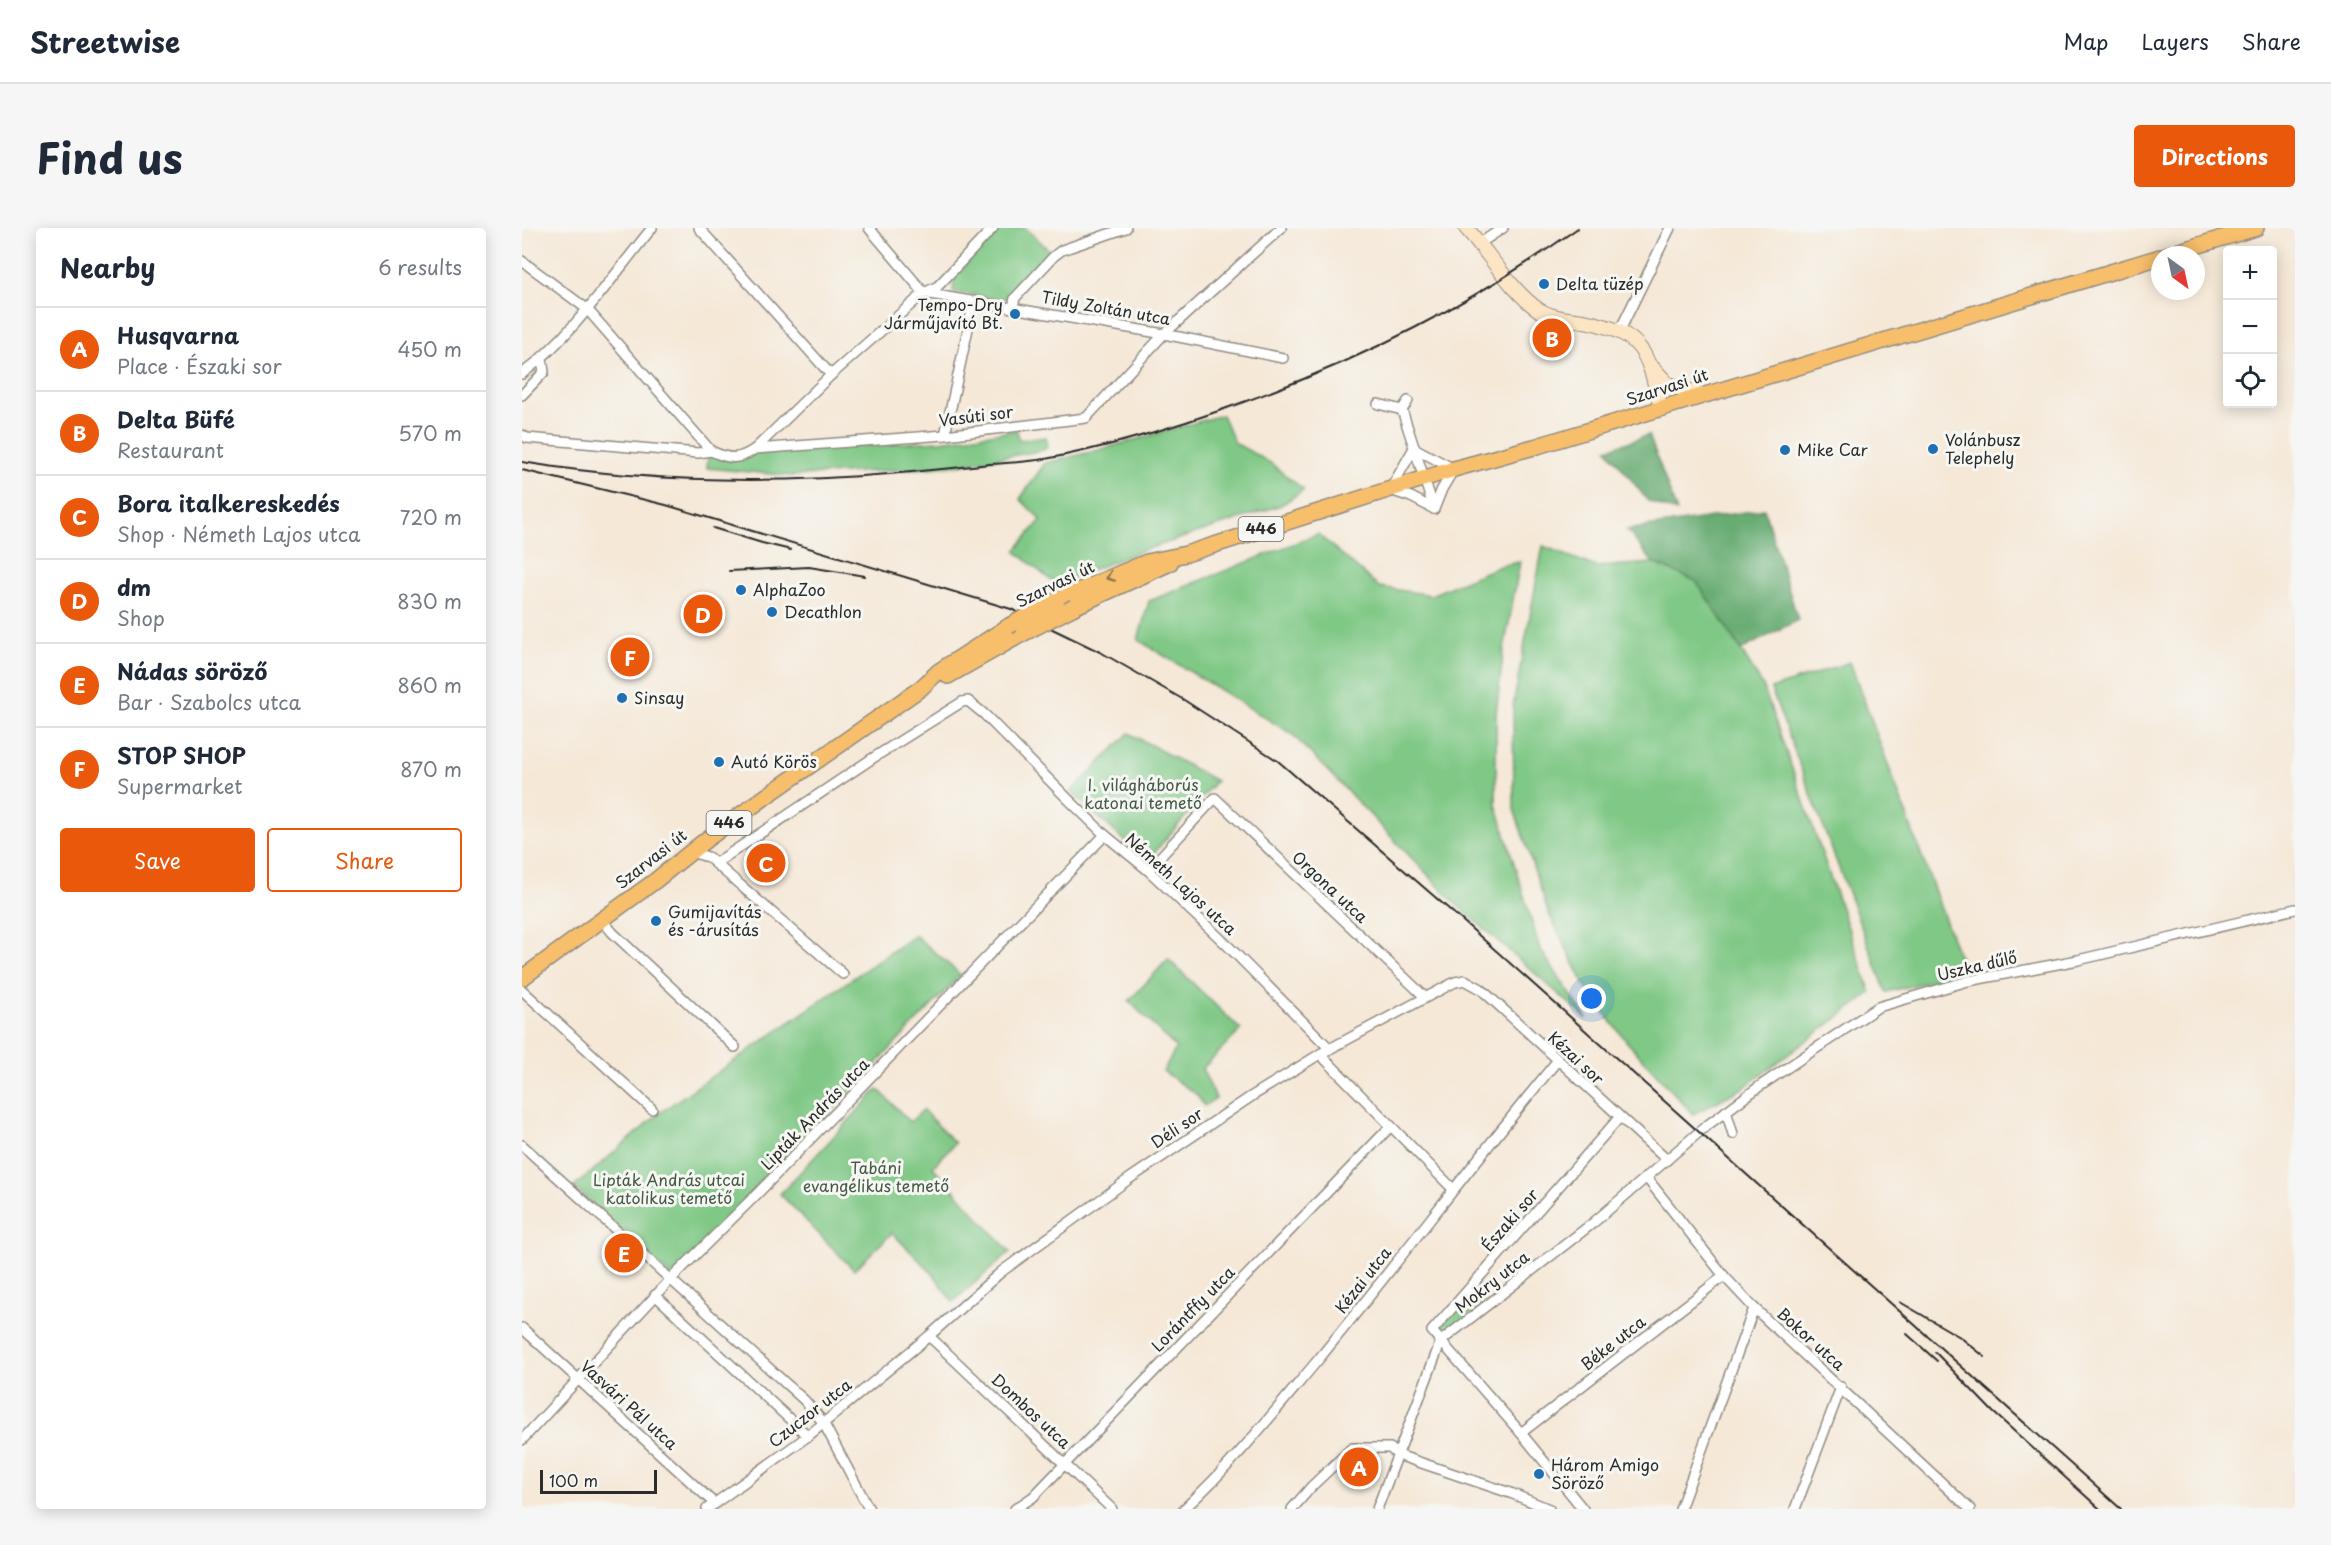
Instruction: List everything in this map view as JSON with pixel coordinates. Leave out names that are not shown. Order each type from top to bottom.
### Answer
[{"type":"main road","points":[[2196,246],[2256,228]]},
{"type":"main road","name":"Szarvasi út","points":[[522,978],[768,795],[921,688],[939,671],[1009,626],[1058,600],[1147,562],[1186,554],[1454,469],[1661,409],[2151,260]]},
{"type":"main road","name":"Szarvasi út","points":[[921,688],[944,678],[1024,633],[1186,554]]},
{"type":"street","points":[[524,372],[542,358],[586,309],[652,228]]},
{"type":"street","points":[[699,228],[831,375]]},
{"type":"street","points":[[869,228],[924,292]]},
{"type":"street","points":[[522,435],[527,438],[698,453],[711,452],[733,458],[743,457],[924,292],[938,286],[993,228]]},
{"type":"street","points":[[1013,307],[1015,298],[1054,255],[1070,247],[1126,228]]},
{"type":"street","name":"Vasúti sor","points":[[755,448],[945,435],[1086,418],[1164,334],[1281,228]]},
{"type":"street","points":[[1466,228],[1526,299],[1540,310],[1554,316],[1617,330],[1637,345],[1668,384],[1702,395]]},
{"type":"street","points":[[1480,243],[1503,228]]},
{"type":"street","points":[[1617,330],[1623,324],[1671,228]]},
{"type":"street","points":[[522,261],[586,309],[711,452]]},
{"type":"street","name":"Tildy Zoltán utca","points":[[924,292],[1164,334],[1283,358]]},
{"type":"street","points":[[945,435],[974,301]]},
{"type":"street","points":[[522,395],[544,372],[542,358]]},
{"type":"street","points":[[1651,365],[1661,409]]},
{"type":"street","points":[[1402,410],[1408,401]]},
{"type":"street","points":[[1378,404],[1402,410]]},
{"type":"street","points":[[1402,410],[1435,512]]},
{"type":"street","points":[[1414,448],[1454,469],[1442,489],[1435,512]]},
{"type":"street","points":[[1414,448],[1389,490],[1411,497],[1435,512]]},
{"type":"street","name":"Németh Lajos utca","points":[[716,863],[873,758],[962,702],[968,701],[984,714],[1105,835],[1148,870],[1228,946],[1330,1049]]},
{"type":"street","name":"Orgona utca","points":[[1148,870],[1215,798],[1425,997]]},
{"type":"street","name":"Lipták András utca","points":[[522,1440],[655,1295],[758,1193],[1105,835]]},
{"type":"street","points":[[690,852],[708,857],[716,863],[843,974]]},
{"type":"street","name":"Uszka dűlő","points":[[1700,1131],[1760,1086],[1878,1007],[1968,981],[2078,960],[2295,909]]},
{"type":"street","points":[[602,920],[613,933],[735,1047]]},
{"type":"street","name":"Déli sor","points":[[929,1336],[1001,1272],[1119,1185],[1243,1101],[1320,1054],[1425,997],[1455,982],[1465,980]]},
{"type":"street","name":"Kézai sor","points":[[1465,980],[1481,989],[1666,1160]]},
{"type":"street","points":[[522,990],[652,1109]]},
{"type":"street","points":[[1320,1054],[1453,1189]]},
{"type":"street","name":"Kézai utca","points":[[1184,1509],[1211,1484],[1296,1386],[1369,1298],[1453,1189],[1557,1061]]},
{"type":"street","points":[[1726,1111],[1733,1134]]},
{"type":"street","name":"Északi sor","points":[[1441,1341],[1432,1331],[1619,1118]]},
{"type":"street","name":"Lorántffy utca","points":[[1015,1509],[1033,1497],[1390,1127]]},
{"type":"street","name":"Mokry utca","points":[[1441,1341],[1593,1223],[1700,1131]]},
{"type":"street","points":[[522,1145],[672,1278],[804,1400],[824,1422],[869,1509]]},
{"type":"street","name":"Bokor utca","points":[[1646,1178],[1724,1276],[1754,1308],[1970,1509]]},
{"type":"street","name":"Béke utca","points":[[1521,1433],[1724,1276]]},
{"type":"street","points":[[655,1295],[808,1436]]},
{"type":"street","points":[[1680,1509],[1754,1308]]},
{"type":"street","name":"Vasvári Pál utca","points":[[522,1328],[711,1506]]},
{"type":"street","name":"Czuczor utca","points":[[711,1506],[808,1436],[929,1336]]},
{"type":"street","name":"Dombos utca","points":[[929,1336],[1065,1462],[1112,1509]]},
{"type":"street","points":[[1377,1509],[1441,1341],[1583,1509]]},
{"type":"street","points":[[1795,1509],[1841,1387]]},
{"type":"street","points":[[1292,1509],[1312,1486],[1352,1448],[1390,1448],[1398,1455],[1513,1494],[1549,1509]]},
{"type":"green space","points":[[999,228],[1026,228],[1051,252],[1010,298],[998,299],[953,292],[954,278]]},
{"type":"green space","points":[[1222,415],[1235,443],[1269,462],[1304,490],[1281,505],[1139,552],[1055,584],[1015,551],[1041,520],[1020,499],[1045,463]]},
{"type":"green space","points":[[1017,430],[1019,440],[1046,437],[1048,446],[1044,450],[948,467],[791,476],[707,468],[708,453],[940,441]]},
{"type":"green space","points":[[1649,435],[1677,512],[1648,501],[1607,449]]},
{"type":"green space","points":[[1764,509],[1798,620],[1741,650],[1696,581],[1653,563],[1627,530]]},
{"type":"green space","points":[[1318,534],[1379,587],[1431,595],[1500,566],[1520,562],[1503,655],[1496,714],[1496,804],[1540,949],[1587,1019],[1457,905],[1292,734],[1138,640],[1149,601]]},
{"type":"green space","points":[[1543,546],[1596,567],[1653,563],[1699,582],[1763,686],[1871,993],[1743,1088],[1693,1114],[1627,1042],[1589,993],[1549,914],[1514,809],[1513,706]]},
{"type":"green space","points":[[1850,662],[1965,973],[1886,992],[1771,689]]},
{"type":"green space","name":"I. világháborús katonai temető","points":[[1129,733],[1216,781],[1147,861],[1071,792]]},
{"type":"green space","name":"Lipták András utcai katolikus temető","points":[[915,935],[961,975],[672,1278],[574,1187],[662,1111]]},
{"type":"green space","points":[[1168,959],[1241,1030],[1202,1069],[1216,1098],[1204,1106],[1197,1095],[1163,1071],[1176,1048],[1129,1001]]},
{"type":"green space","name":"Tabáni evangélikus temető","points":[[878,1089],[910,1122],[923,1110],[955,1143],[933,1167],[1010,1252],[953,1302],[934,1275],[892,1233],[854,1270],[780,1194]]},
{"type":"green space","points":[[1473,1288],[1486,1300],[1442,1338],[1439,1335],[1440,1327]]},
{"type":"railway","points":[[522,462],[613,474],[751,480],[889,474],[1031,461],[1069,454],[1142,436],[1190,421],[1328,369],[1456,305],[1538,256],[1578,228]]},
{"type":"railway","points":[[522,470],[666,505],[1011,609],[1102,653],[1184,700],[1278,761],[1465,923],[2121,1509]]},
{"type":"railway","points":[[713,528],[791,550]]},
{"type":"railway","points":[[729,571],[809,567],[865,576]]},
{"type":"railway","points":[[1900,1302],[1960,1337],[1985,1357]]},
{"type":"railway","points":[[1907,1334],[1937,1361]]},
{"type":"railway","points":[[1935,1352],[1993,1412],[2100,1509]]},
{"type":"place","name":"Delta tüzép","points":[[1544,284]]},
{"type":"place","name":"Tempo-Dry Járműjavító Bt.","points":[[1015,314]]},
{"type":"place","name":"Delta Büfé","points":[[1552,338]]},
{"type":"place","name":"Volánbusz Telephely","points":[[1933,449]]},
{"type":"place","name":"Mike Car","points":[[1785,450]]},
{"type":"place","name":"AlphaZoo","points":[[741,590]]},
{"type":"place","name":"Decathlon","points":[[772,612]]},
{"type":"place","name":"dm","points":[[703,614]]},
{"type":"place","name":"STOP SHOP","points":[[630,657]]},
{"type":"place","name":"Sinsay","points":[[622,698]]},
{"type":"place","name":"Autó Körös","points":[[719,762]]},
{"type":"place","name":"Bora italkereskedés","points":[[766,863]]},
{"type":"place","name":"Gumijavítás és -árusítás","points":[[656,921]]},
{"type":"place","name":"Nádas söröző","points":[[624,1253]]},
{"type":"place","name":"Husqvarna","points":[[1359,1467]]},
{"type":"place","name":"Három Amigo Söröző","points":[[1539,1474]]}]
